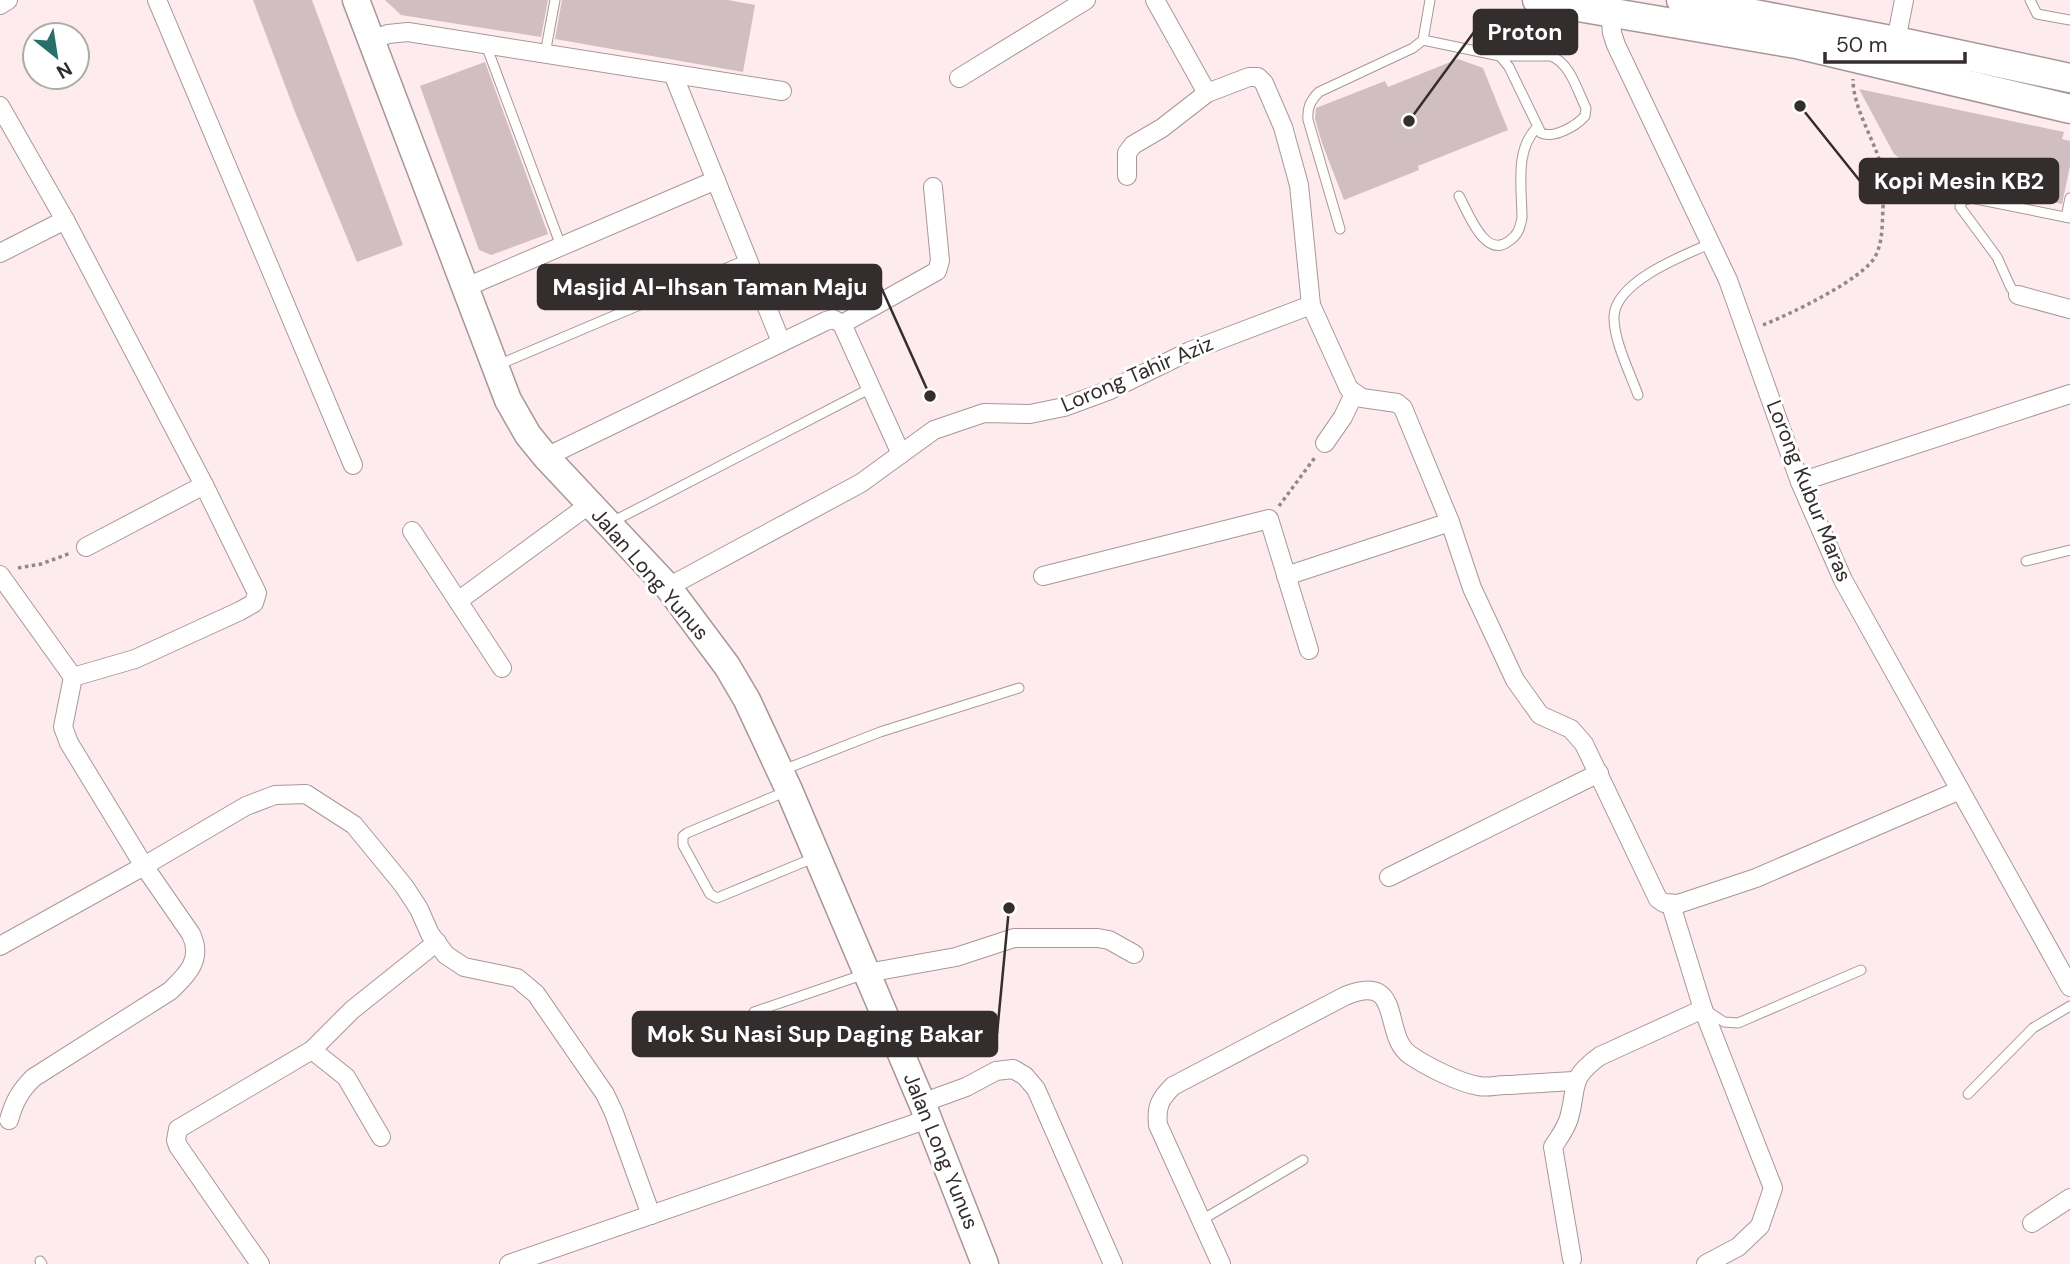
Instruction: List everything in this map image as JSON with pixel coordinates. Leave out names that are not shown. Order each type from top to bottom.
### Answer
[{"type":"highway","points":[[1537,0],[1852,55],[2070,109]]},
{"type":"highway","points":[[1681,0],[2070,78]]},
{"type":"main road","name":"Jalan Long Yunus","points":[[358,2],[508,400],[528,435],[546,457],[668,587],[727,666],[747,700],[818,856],[925,1111],[985,1264]]},
{"type":"street","points":[[0,5],[8,0]]},
{"type":"street","points":[[157,0],[353,465]]},
{"type":"street","points":[[959,78],[1086,0]]},
{"type":"street","points":[[1154,0],[1207,93]]},
{"type":"street","points":[[1896,41],[1904,0]]},
{"type":"street","name":"Lorong Kubur Maras","points":[[1610,12],[1616,45],[1712,243],[1747,331],[1800,482],[1843,580],[2070,988]]},
{"type":"street","points":[[371,40],[388,34],[408,32],[782,91]]},
{"type":"street","points":[[673,74],[781,342]]},
{"type":"street","points":[[1127,176],[1127,153],[1133,145],[1162,128],[1207,93],[1249,77],[1258,77],[1264,83],[1283,127],[1299,185],[1311,305],[1346,384],[1354,394],[1362,398],[1396,403],[1404,408],[1450,522],[1472,588],[1516,680],[1540,715],[1571,729],[1584,744],[1654,893],[1664,903],[1671,905],[1756,878],[1821,853],[1960,790]]},
{"type":"street","points":[[0,106],[65,220],[204,485],[257,593],[254,603],[240,611],[135,659],[73,677]]},
{"type":"street","points":[[464,288],[716,180]]},
{"type":"street","points":[[842,324],[937,271],[940,261],[933,187]]},
{"type":"street","points":[[0,253],[65,220]]},
{"type":"street","points":[[2018,295],[2070,309]]},
{"type":"street","name":"Lorong Tahir Aziz","points":[[668,587],[861,484],[939,427],[984,413],[1030,414],[1063,407],[1110,390],[1190,351],[1311,305]]},
{"type":"street","points":[[546,457],[829,319],[842,324],[901,454]]},
{"type":"street","points":[[1325,443],[1343,417],[1354,394]]},
{"type":"street","points":[[1800,482],[2070,394]]},
{"type":"street","points":[[86,547],[204,485]]},
{"type":"street","points":[[458,601],[590,504]]},
{"type":"street","points":[[1043,576],[1269,519],[1309,650]]},
{"type":"street","points":[[1286,576],[1450,522]]},
{"type":"street","points":[[412,531],[502,668]]},
{"type":"street","points":[[7,572],[73,677],[63,727],[69,743],[144,866],[196,944],[194,962],[170,991],[33,1077],[17,1096],[9,1120]]},
{"type":"street","points":[[1389,877],[1599,773]]},
{"type":"street","points":[[0,946],[246,806],[275,795],[306,794],[354,825],[404,886],[419,909],[430,934],[446,955],[464,967],[517,978],[536,994],[614,1113],[651,1214]]},
{"type":"street","points":[[1671,905],[1703,1009],[1773,1188],[1760,1226],[1738,1247],[1706,1264]]},
{"type":"street","points":[[867,973],[943,960],[1014,938],[1098,938],[1109,940],[1134,954]]},
{"type":"street","points":[[260,1264],[178,1146],[176,1135],[183,1126],[312,1050],[352,1010],[437,942]]},
{"type":"street","points":[[1221,1264],[1158,1125],[1156,1108],[1161,1097],[1172,1086],[1361,989],[1377,992],[1387,1001],[1403,1050],[1427,1066],[1479,1087],[1575,1081]]},
{"type":"street","points":[[1572,1259],[1553,1147],[1566,1128],[1575,1081],[1586,1066],[1600,1056],[1703,1009]]},
{"type":"street","points":[[312,1050],[346,1077],[381,1138]]},
{"type":"street","points":[[509,1264],[925,1111],[996,1071],[1013,1069],[1025,1076],[1036,1089],[1113,1264]]},
{"type":"street","points":[[2032,1223],[2070,1198]]},
{"type":"lane","points":[[545,54],[555,0]]},
{"type":"lane","points":[[1423,40],[1430,0]]},
{"type":"lane","points":[[2029,0],[2036,15],[2070,20]]},
{"type":"lane","points":[[1340,229],[1308,120],[1307,109],[1311,100],[1319,92],[1397,57],[1423,40],[1500,56],[1551,56],[1565,64],[1586,108],[1586,116],[1552,135],[1541,133],[1509,67],[1500,56]]},
{"type":"lane","points":[[486,45],[561,246]]},
{"type":"lane","points":[[1459,196],[1483,239],[1493,245],[1505,245],[1515,237],[1520,229],[1524,146],[1529,135],[1538,127]]},
{"type":"lane","points":[[2018,295],[2011,288],[1997,257],[1962,211],[1960,204],[1971,198],[2068,218],[2070,198]]},
{"type":"lane","points":[[1638,395],[1616,332],[1614,314],[1619,300],[1665,264],[1712,243]]},
{"type":"lane","points":[[495,367],[748,259]]},
{"type":"lane","points":[[608,524],[871,388]]},
{"type":"lane","points":[[2026,561],[2070,550]]},
{"type":"lane","points":[[818,856],[717,898],[710,894],[683,845],[683,836],[880,732],[1019,688]]},
{"type":"lane","points":[[1703,1009],[1724,1022],[1738,1023],[1861,970]]},
{"type":"lane","points":[[754,1012],[867,973]]},
{"type":"lane","points":[[1968,1094],[2034,1028],[2070,1006]]},
{"type":"lane","points":[[1200,1221],[1303,1160]]},
{"type":"path","points":[[1747,331],[1788,315],[1860,273],[1875,258],[1882,238],[1884,183],[1881,167],[1854,92],[1852,55]]},
{"type":"path","points":[[1269,519],[1325,443]]},
{"type":"path","points":[[7,572],[41,564],[86,547]]},
{"type":"building","points":[[253,0],[312,0],[403,245],[357,262],[295,112]]},
{"type":"building","points":[[385,0],[548,0],[541,37],[401,15]]},
{"type":"building","points":[[562,0],[728,0],[755,5],[743,72],[555,39]]},
{"type":"building","points":[[1458,59],[1483,68],[1508,130],[1418,166],[1419,170],[1344,200],[1322,143],[1315,119],[1316,108],[1385,81],[1388,87]]},
{"type":"building","points":[[485,62],[548,234],[491,255],[479,250],[420,86]]},
{"type":"building","points":[[1859,89],[2064,132],[2062,139],[2070,141],[2070,166],[2062,204],[1922,175],[1894,154]]},
{"type":"place","name":"Kopi Mesin KB2","points":[[1800,106]]},
{"type":"place","name":"Proton","points":[[1409,121]]},
{"type":"place","name":"Masjid Al-Ihsan Taman Maju","points":[[930,396]]},
{"type":"place","name":"Mok Su Nasi Sup Daging Bakar","points":[[1009,908]]}]
